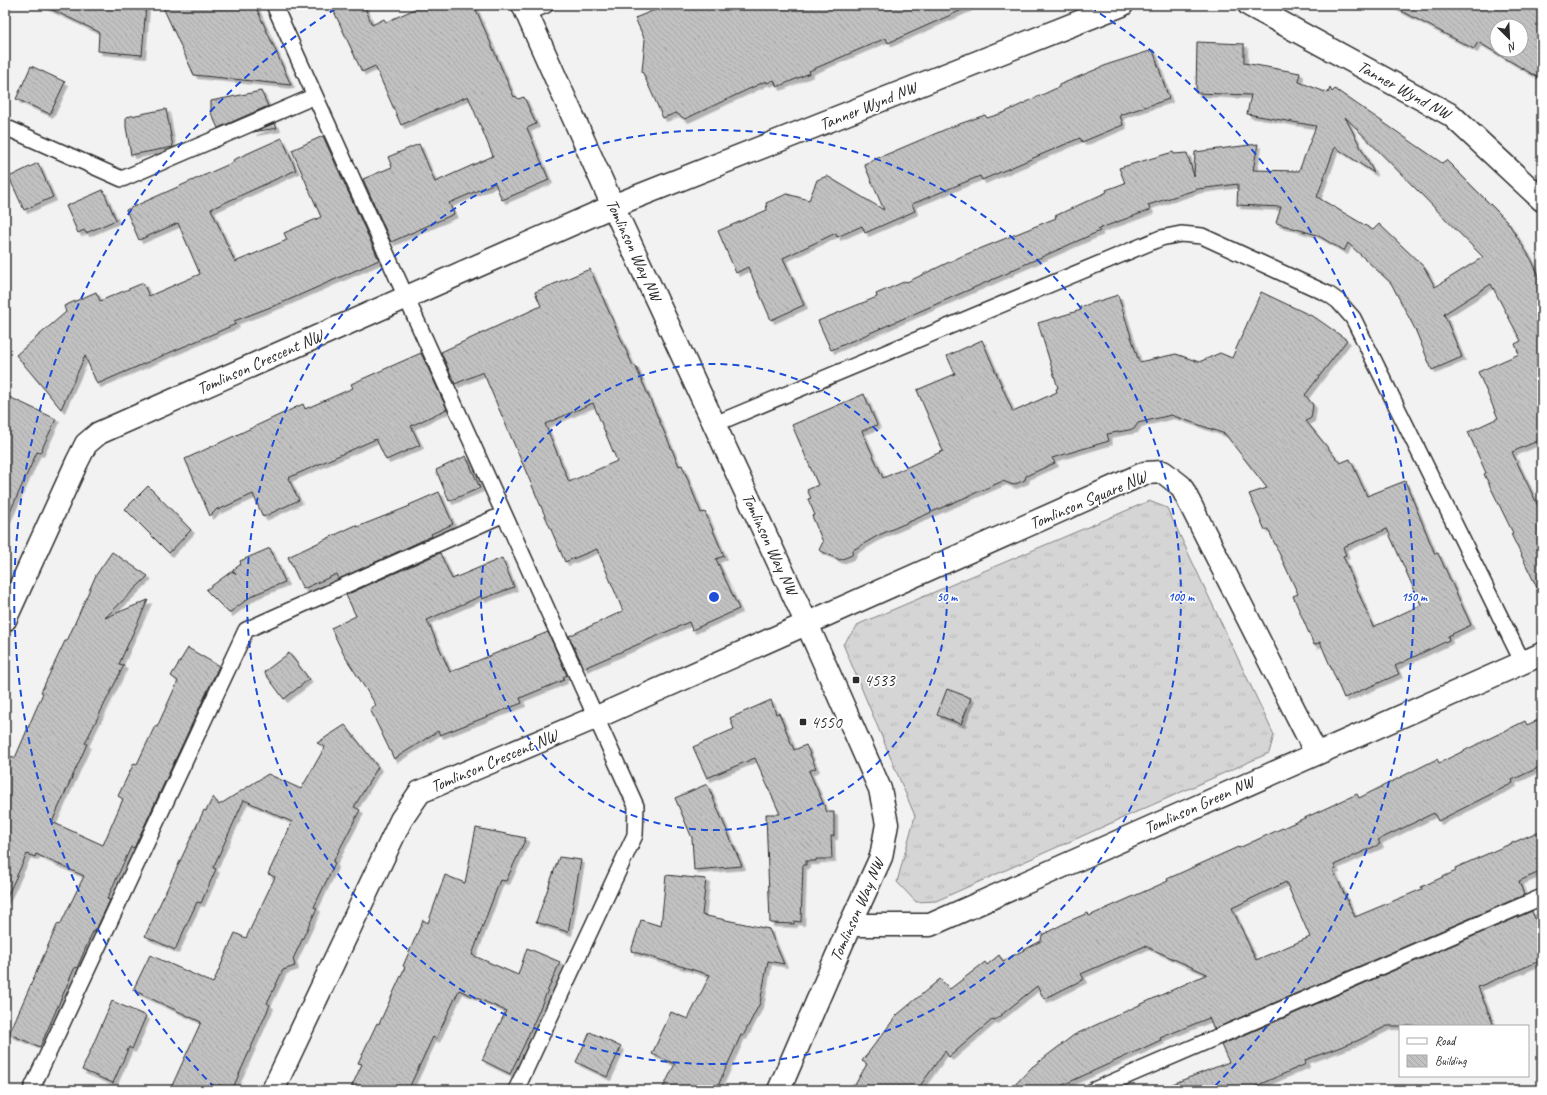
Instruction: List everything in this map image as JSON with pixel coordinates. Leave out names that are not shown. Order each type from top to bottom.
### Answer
[{"type":"street","name":"Tanner Wynd NW","points":[[613,206],[1122,5]]},
{"type":"street","name":"Tanner Wynd NW","points":[[1250,5],[1451,115],[1542,200]]},
{"type":"street","name":"Tomlinson Way NW","points":[[532,8],[613,206],[807,624],[880,789],[887,824],[881,857],[850,924],[779,1090]]},
{"type":"street","name":"Tomlinson Crescent NW","points":[[5,620],[86,444],[100,433],[613,206]]},
{"type":"street","name":"Tomlinson Square NW","points":[[807,624],[1145,473],[1163,472],[1181,486],[1316,753]]},
{"type":"street","name":"Tomlinson Crescent NW","points":[[273,1090],[401,820],[420,792],[597,717],[807,624]]},
{"type":"street","name":"Tomlinson Green NW","points":[[850,924],[930,925],[1316,753],[1533,659]]},
{"type":"lane","points":[[274,5],[636,806],[635,835],[516,1090]]},
{"type":"lane","points":[[5,127],[122,179],[316,96]]},
{"type":"lane","points":[[715,424],[1161,238],[1181,234],[1202,236],[1328,294],[1338,301],[1353,318],[1533,659]]},
{"type":"lane","points":[[31,1090],[246,630],[504,514]]},
{"type":"lane","points":[[1094,1090],[1542,897]]},
{"type":"green space","points":[[1149,501],[1167,508],[1274,735],[1269,753],[936,901],[916,902],[897,882],[915,816],[843,644],[859,624]]},
{"type":"building","points":[[42,5],[146,5],[142,55],[98,51],[99,32]]},
{"type":"building","points":[[162,5],[255,5],[291,85],[194,75]]},
{"type":"building","points":[[331,5],[364,5],[372,25],[384,19],[386,22],[424,5],[474,5],[514,97],[516,96],[518,99],[524,97],[536,124],[527,128],[549,180],[502,200],[495,183],[449,203],[454,214],[391,242],[363,179],[392,167],[388,157],[419,144],[435,182],[493,156],[468,96],[401,125],[375,66],[362,72]]},
{"type":"building","points":[[667,5],[973,5],[888,43],[886,38],[809,71],[810,73],[777,87],[774,80],[767,83],[766,81],[685,119],[676,113],[663,118],[642,71],[645,40],[635,18]]},
{"type":"building","points":[[1390,5],[1532,5],[1542,11],[1542,80],[1505,58],[1529,58],[1529,18],[1489,18],[1489,49],[1478,42],[1474,49]]},
{"type":"building","points":[[1197,42],[1244,44],[1244,63],[1300,73],[1299,82],[1328,93],[1330,88],[1332,92],[1335,89],[1442,163],[1446,160],[1507,221],[1531,259],[1542,282],[1542,439],[1512,452],[1542,514],[1542,598],[1511,534],[1513,533],[1484,474],[1486,473],[1468,432],[1498,418],[1478,372],[1519,354],[1515,344],[1521,341],[1491,284],[1444,314],[1462,357],[1432,370],[1415,329],[1391,283],[1348,243],[1344,251],[1317,235],[1276,223],[1281,207],[1237,205],[1238,184],[1198,189],[1148,205],[1150,210],[1098,229],[1100,231],[1010,272],[831,350],[818,321],[877,297],[876,294],[906,281],[907,282],[962,256],[1056,218],[1055,216],[1107,192],[1106,190],[1125,183],[1119,168],[1173,152],[1174,154],[1187,153],[1194,176],[1195,152],[1258,144],[1253,170],[1299,171],[1316,126],[1247,114],[1251,95],[1196,93]],"holes":[[[1345,117],[1483,257],[1435,287],[1424,267],[1379,224],[1373,230],[1317,197],[1335,147],[1374,173]]]},
{"type":"building","points":[[1153,50],[1169,99],[1120,115],[1123,125],[1082,142],[1080,138],[982,180],[980,176],[912,204],[915,211],[865,233],[862,226],[837,237],[836,233],[783,258],[804,305],[771,320],[748,267],[736,273],[718,231],[767,210],[766,203],[787,194],[809,200],[817,180],[827,176],[884,210],[864,164],[951,127],[985,115],[987,118],[1003,113],[1059,87],[1059,85],[1109,64]]},
{"type":"building","points":[[31,66],[65,82],[50,114],[16,99]]},
{"type":"building","points":[[261,91],[268,106],[218,128],[211,113],[211,101]]},
{"type":"building","points":[[166,109],[173,147],[131,155],[126,127],[126,117]]},
{"type":"building","points":[[275,123],[277,128],[253,132]]},
{"type":"building","points":[[323,136],[379,260],[284,302],[234,321],[236,324],[97,384],[85,356],[61,409],[16,355],[66,312],[64,306],[96,292],[100,301],[143,283],[149,296],[200,274],[178,223],[139,240],[126,210],[234,162],[233,160],[282,138],[296,170],[211,209],[235,262],[287,240],[284,233],[321,217],[292,150]]},
{"type":"building","points":[[38,163],[53,197],[24,210],[9,177]]},
{"type":"building","points":[[103,190],[116,220],[86,233],[84,230],[78,233],[66,206]]},
{"type":"building","points":[[590,269],[633,366],[635,365],[679,466],[682,465],[701,513],[705,512],[724,556],[716,559],[739,609],[692,630],[689,622],[584,668],[569,636],[623,611],[597,549],[565,562],[483,372],[455,384],[441,352],[541,306],[535,292]],"holes":[[[593,403],[617,461],[569,482],[545,424]]]},
{"type":"building","points":[[1261,292],[1316,318],[1347,340],[1305,395],[1313,405],[1311,418],[1306,421],[1340,463],[1350,459],[1367,496],[1405,481],[1435,554],[1438,553],[1471,625],[1448,636],[1449,640],[1395,666],[1399,674],[1344,698],[1320,642],[1314,645],[1293,596],[1298,594],[1268,529],[1265,530],[1249,494],[1267,488],[1225,434],[1171,415],[1138,423],[1134,429],[1107,434],[1109,441],[1052,458],[1055,463],[1026,476],[1025,480],[1013,485],[1003,481],[879,535],[853,550],[852,555],[840,560],[819,550],[823,542],[812,516],[815,515],[808,499],[811,498],[807,490],[818,485],[792,425],[864,394],[877,425],[862,431],[883,478],[943,451],[917,390],[955,374],[947,356],[982,340],[1013,412],[1057,392],[1056,389],[1058,388],[1038,323],[1081,310],[1080,307],[1118,295],[1139,362],[1176,354],[1199,362],[1220,353],[1232,358]],"holes":[[[1387,529],[1421,605],[1373,627],[1343,556],[1346,555],[1343,547]]]},
{"type":"building","points":[[421,353],[447,409],[411,426],[420,445],[386,460],[376,439],[288,478],[299,500],[263,517],[253,494],[218,510],[218,508],[210,516],[185,459],[303,404],[305,409],[353,388],[351,384]]},
{"type":"building","points":[[5,395],[56,419],[40,453],[37,452],[5,523]]},
{"type":"building","points":[[466,456],[480,488],[449,501],[436,470]]},
{"type":"building","points":[[148,486],[191,530],[169,553],[125,509]]},
{"type":"building","points":[[439,492],[453,524],[431,534],[432,536],[339,579],[337,574],[303,589],[288,557],[356,525],[357,527],[410,506],[409,505]]},
{"type":"building","points":[[270,548],[285,582],[253,595],[229,613],[206,590],[232,571],[236,575],[233,570],[241,564],[240,561]]},
{"type":"building","points":[[112,552],[148,576],[105,618],[148,600],[119,664],[124,665],[85,743],[87,744],[52,822],[103,845],[123,799],[118,796],[134,763],[137,764],[155,726],[157,727],[178,681],[171,676],[188,648],[219,666],[134,848],[131,847],[107,899],[110,900],[96,930],[94,929],[77,968],[75,967],[40,1047],[9,1034],[58,923],[60,925],[84,876],[36,854],[35,857],[27,854],[5,901],[5,772],[12,756],[15,758],[43,693],[41,692],[65,641],[67,641],[96,575]]},
{"type":"building","points":[[440,553],[452,579],[502,558],[514,587],[482,599],[481,596],[427,620],[450,672],[548,632],[567,675],[563,677],[564,680],[520,698],[522,703],[440,735],[438,731],[394,759],[370,709],[376,705],[344,655],[331,628],[356,616],[346,595]]},
{"type":"building","points":[[289,653],[309,679],[284,699],[264,672]]},
{"type":"building","points":[[947,689],[971,698],[961,724],[937,715]]},
{"type":"building","points":[[771,700],[776,714],[779,713],[794,750],[806,745],[816,768],[809,771],[827,812],[834,812],[834,836],[831,836],[832,859],[816,859],[816,861],[806,861],[806,865],[803,865],[801,922],[794,921],[794,924],[770,923],[766,814],[780,814],[755,758],[707,778],[693,747],[734,729],[730,718]]},
{"type":"building","points":[[1542,718],[1542,766],[1512,780],[1513,783],[1438,821],[1434,813],[1378,840],[1380,844],[1334,865],[1336,869],[1333,870],[1355,917],[1422,889],[1421,887],[1456,871],[1455,868],[1542,830],[1542,871],[1519,881],[1524,895],[1214,1029],[1209,1018],[1160,1038],[1161,1040],[1052,1090],[1010,1090],[1032,1067],[1074,1035],[1207,974],[1145,946],[1081,974],[1084,979],[1044,999],[1037,986],[995,1020],[993,1019],[949,1057],[945,1051],[917,1090],[852,1090],[867,1064],[862,1061],[897,1015],[940,979],[950,989],[985,962],[987,965],[999,955],[1003,961],[1041,941],[1042,935],[1069,921],[1088,913],[1089,916],[1168,881],[1167,879],[1357,794],[1359,798],[1437,759],[1439,763],[1525,721],[1527,725]],"holes":[[[1286,882],[1310,937],[1256,960],[1232,908]]]},
{"type":"building","points":[[345,725],[378,767],[354,807],[360,810],[333,862],[335,863],[314,907],[317,908],[293,959],[295,966],[283,970],[267,1003],[270,1005],[232,1090],[219,1085],[216,1090],[170,1090],[201,1022],[133,990],[150,955],[213,983],[235,933],[246,938],[275,877],[268,874],[292,822],[244,800],[213,868],[216,869],[201,903],[197,902],[175,950],[145,936],[204,810],[206,811],[213,797],[219,805],[268,774],[301,789],[325,747],[317,743]]},
{"type":"building","points":[[707,784],[742,866],[694,870],[692,838],[675,798]]},
{"type":"building","points":[[476,828],[526,838],[506,881],[500,880],[472,955],[518,975],[527,948],[560,962],[525,1043],[510,1074],[482,1060],[506,1011],[459,990],[436,1039],[433,1037],[408,1090],[350,1090],[362,1064],[358,1063],[377,1023],[379,1024],[405,967],[403,966],[423,920],[428,923],[445,875],[465,883]]},
{"type":"building","points":[[559,857],[581,860],[568,932],[536,922]]},
{"type":"building","points":[[666,875],[706,879],[702,915],[769,929],[784,964],[768,961],[760,1003],[743,1036],[741,1035],[716,1090],[662,1090],[675,1064],[652,1054],[671,1012],[688,1019],[710,975],[631,951],[641,920],[661,926]]},
{"type":"building","points":[[1532,911],[1542,936],[1542,960],[1478,987],[1494,1025],[1387,1026],[1357,1041],[1305,1060],[1306,1064],[1247,1090],[1162,1090],[1162,1088],[1229,1062],[1221,1045]]},
{"type":"building","points":[[112,1001],[146,1016],[132,1049],[129,1047],[113,1083],[82,1070]]},
{"type":"building","points":[[590,1032],[621,1047],[607,1077],[576,1062]]},
{"type":"place","name":"4533","points":[[856,680]]},
{"type":"place","name":"4550","points":[[803,722]]}]
